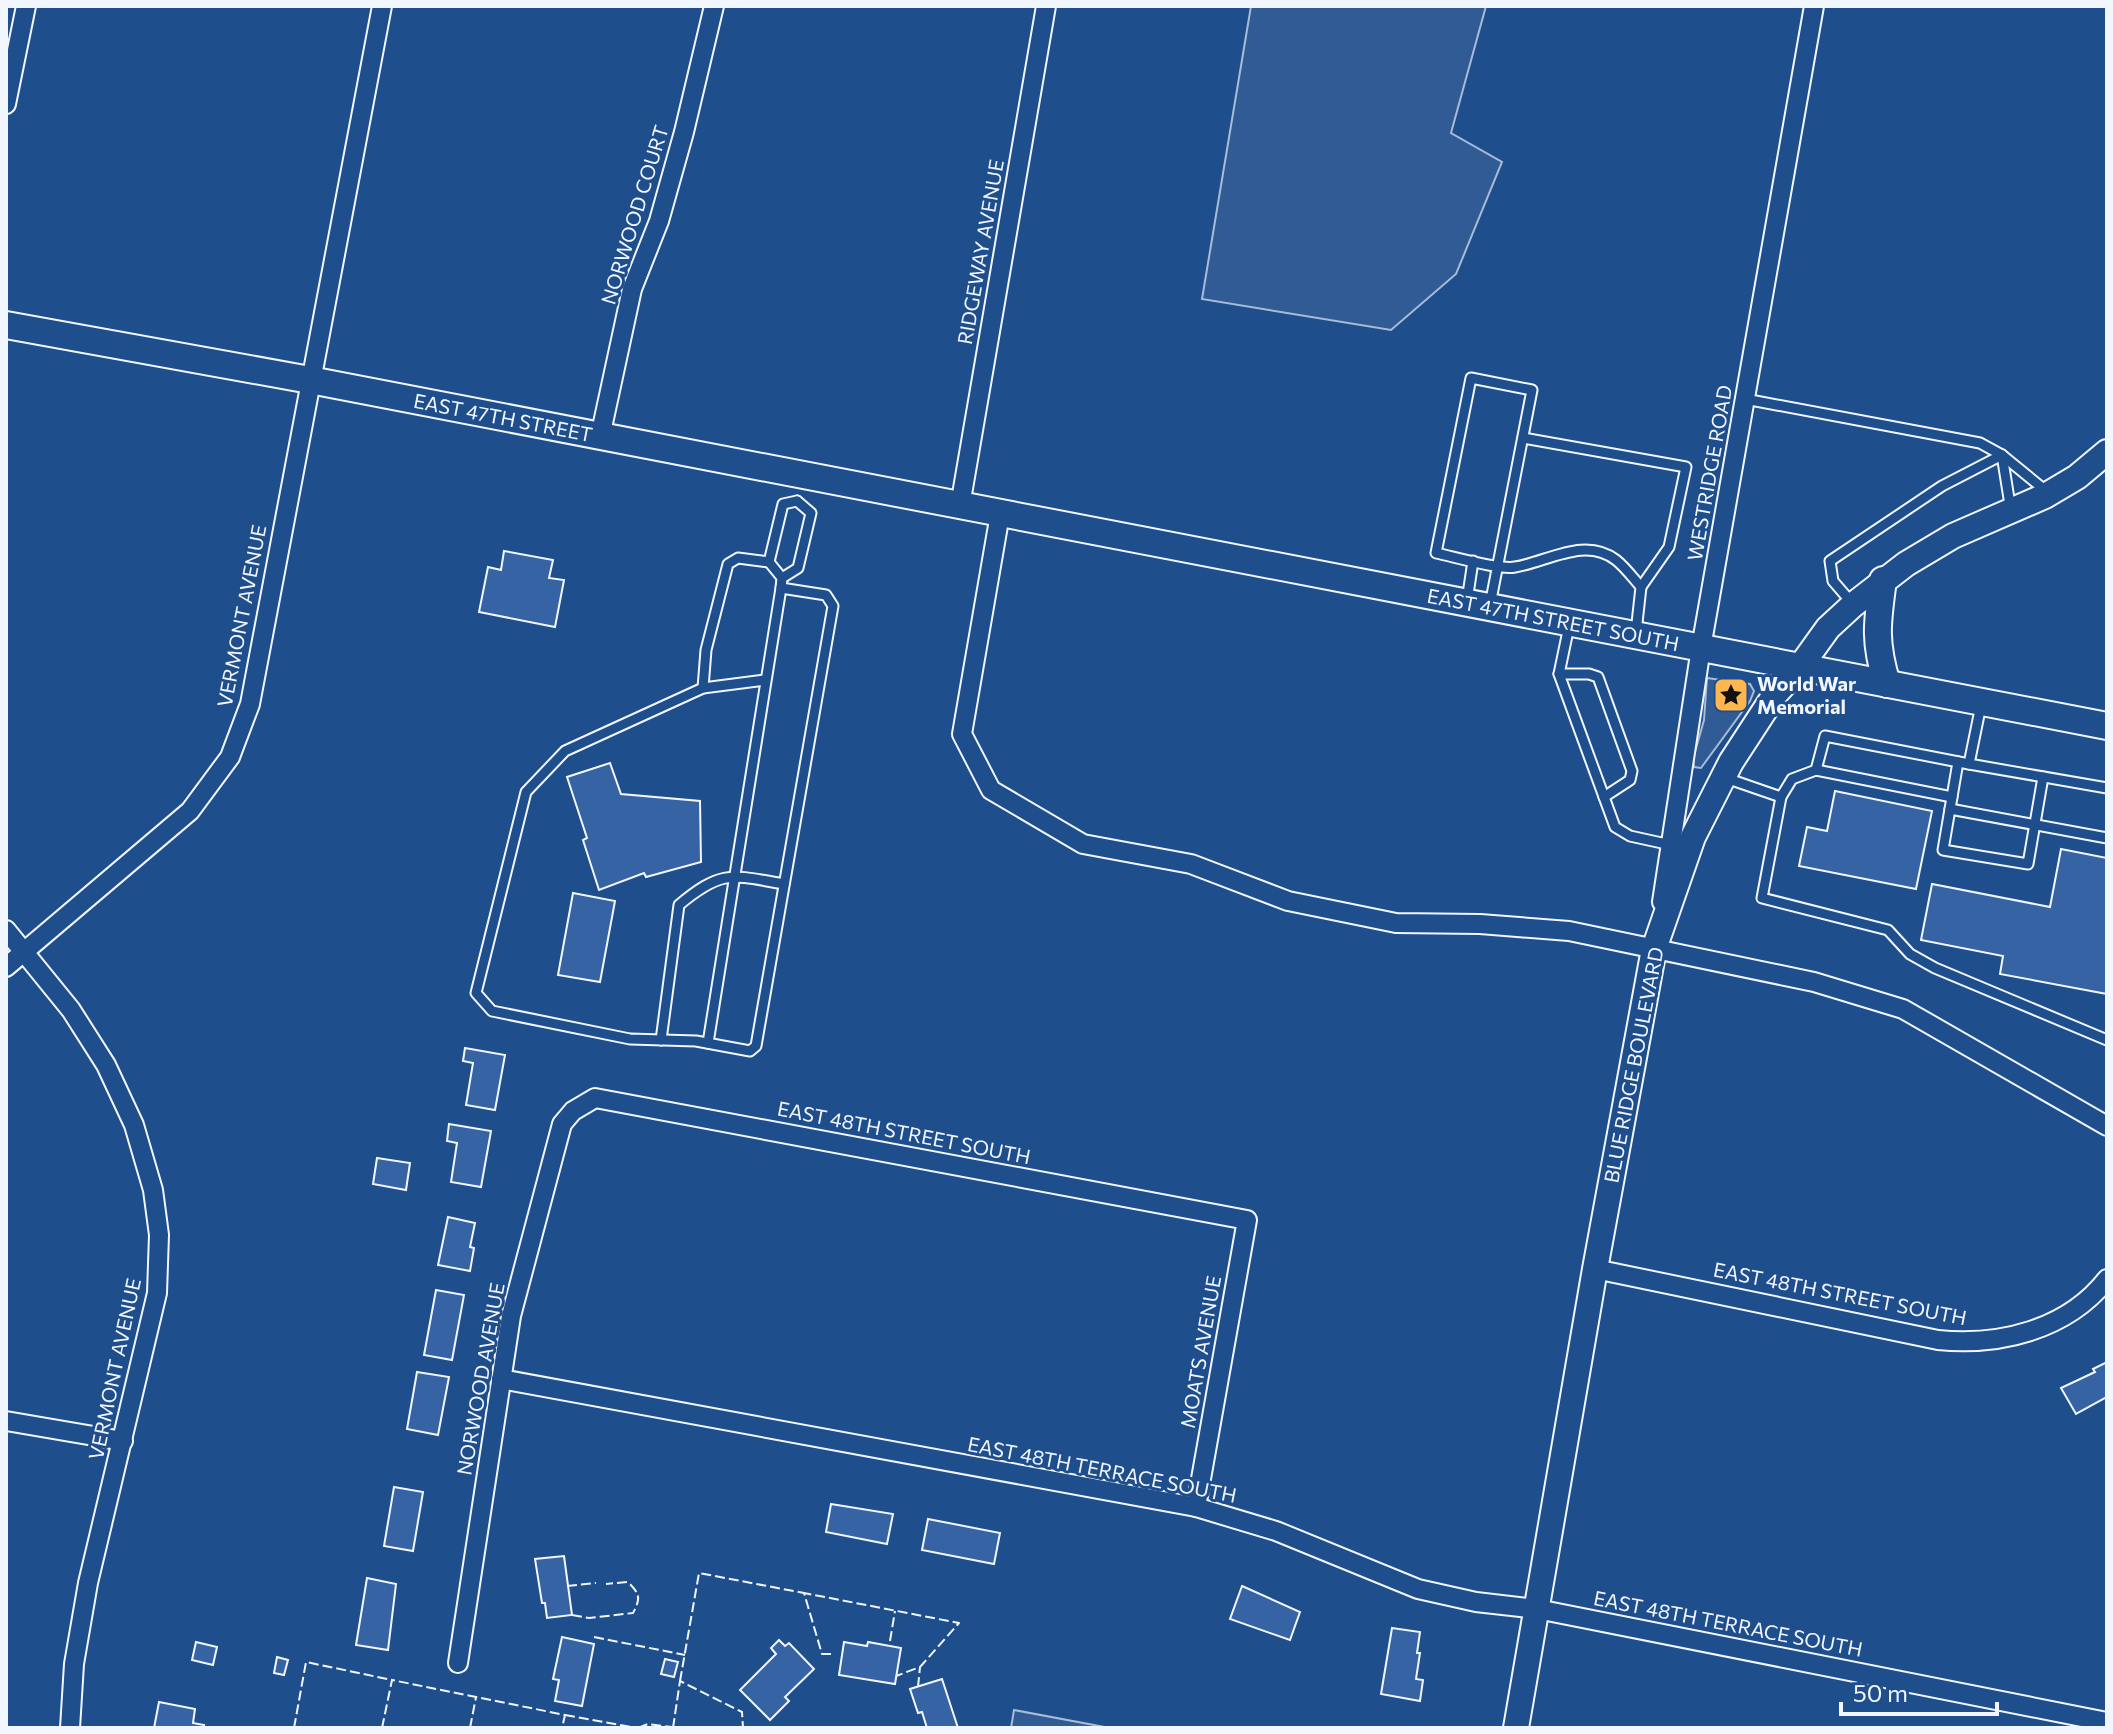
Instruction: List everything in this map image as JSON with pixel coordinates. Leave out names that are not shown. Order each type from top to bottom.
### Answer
[{"type":"main road","name":"EAST 47TH STREET","points":[[6,325],[600,437],[800,488],[960,506],[1000,514]]},
{"type":"main road","name":"EAST 47TH STREET SOUTH","points":[[1000,514],[2107,726]]},
{"type":"main road","points":[[1883,580],[1877,625],[1878,653],[1887,684]]},
{"type":"street","points":[[6,104],[26,6]]},
{"type":"street","name":"VERMONT AVENUE","points":[[70,1728],[74,1664],[88,1583],[157,1293],[159,1235],[153,1190],[134,1125],[106,1065],[71,1010],[23,951],[190,811],[230,757],[250,704],[382,6]]},
{"type":"street","name":"NORWOOD COURT","points":[[600,437],[632,289],[659,221],[714,6]]},
{"type":"street","name":"RIDGEWAY AVENUE","points":[[960,506],[1046,6]]},
{"type":"street","name":"WESTRIDGE ROAD","points":[[1654,949],[1701,648],[1814,6]]},
{"type":"street","name":"BLUE RIDGE BOULEVARD","points":[[1516,1728],[1654,949],[1693,837],[1723,777],[1776,693],[1800,667],[1828,628],[1883,580],[1953,536],[2049,493],[2077,477],[2107,452]]},
{"type":"street","points":[[1000,514],[962,734],[991,790],[1083,844],[1191,864],[1288,901],[1396,923],[1480,924],[1569,931],[1814,982],[1903,1009],[2107,1126]]},
{"type":"street","points":[[6,930],[23,951],[6,967]]},
{"type":"street","name":"EAST 48TH STREET SOUTH","points":[[573,1111],[595,1098],[651,1107],[1230,1217]]},
{"type":"street","name":"NORWOOD AVENUE","points":[[458,1663],[511,1316],[562,1124],[573,1111]]},
{"type":"street","name":"MOATS AVENUE","points":[[1196,1507],[1247,1220],[1230,1217]]},
{"type":"street","name":"EAST 48TH STREET SOUTH","points":[[1595,1269],[1938,1340],[1966,1342],[2004,1340],[2057,1321],[2098,1291],[2107,1279]]},
{"type":"street","name":"EAST 48TH TERRACE SOUTH","points":[[501,1379],[1196,1507],[1276,1531],[1418,1589],[1476,1602],[1537,1609],[2107,1722]]},
{"type":"street","points":[[6,1421],[123,1441]]},
{"type":"lane","points":[[1478,606],[1497,565],[1532,390],[1471,378],[1436,553],[1473,561],[1497,565],[1512,568],[1577,549],[1591,550],[1614,558],[1641,587]]},
{"type":"lane","points":[[1745,399],[1980,443],[2002,455],[2049,493]]},
{"type":"lane","points":[[1523,438],[1686,467],[1669,547],[1641,587],[1635,636]]},
{"type":"lane","points":[[2002,455],[2011,511]]},
{"type":"lane","points":[[1853,605],[1833,581],[1829,573],[1830,561],[1942,486],[2002,455]]},
{"type":"lane","points":[[708,1043],[781,583],[769,562],[783,504],[800,488],[811,513],[798,568],[781,583]]},
{"type":"lane","points":[[703,688],[706,650],[728,564],[738,558],[769,562]]},
{"type":"lane","points":[[1473,561],[1478,606]]},
{"type":"lane","points":[[765,680],[703,688],[565,751],[526,792],[476,993],[492,1011],[630,1039],[708,1043],[750,1051],[756,1046],[833,606],[826,595],[781,583]]},
{"type":"lane","points":[[1569,623],[1559,674],[1615,827],[1630,836],[1671,845]]},
{"type":"lane","points":[[1559,674],[1598,677],[1632,771],[1630,780],[1604,797]]},
{"type":"lane","points":[[1981,702],[1952,797],[1943,850],[2028,864],[2043,777]]},
{"type":"lane","points":[[1816,770],[1825,736],[2107,788]]},
{"type":"lane","points":[[1952,797],[1816,770],[1792,779],[1781,797],[1762,898],[1888,930],[1910,954],[1935,968],[2107,1040]]},
{"type":"lane","points":[[1723,777],[1781,797]]},
{"type":"lane","points":[[1950,809],[2107,838]]},
{"type":"lane","points":[[661,1040],[679,905],[703,885],[735,875],[784,884]]},
{"type":"shaded area","points":[[1251,6],[1486,6],[1451,133],[1502,162],[1456,274],[1391,330],[1202,299]]},
{"type":"shaded area","points":[[1707,678],[1750,684],[1754,691],[1701,768],[1694,767],[1693,759],[1704,720]]},
{"type":"shaded area","points":[[1014,1710],[1110,1728],[1011,1728]]},
{"type":"building","points":[[504,551],[553,560],[549,578],[564,580],[555,627],[479,612],[488,567],[501,570]]},
{"type":"building","points":[[610,763],[621,794],[700,801],[701,862],[646,877],[644,873],[599,890],[583,840],[587,838],[567,777]]},
{"type":"building","points":[[1835,791],[1932,811],[1916,889],[1799,866],[1807,827],[1827,831]]},
{"type":"building","points":[[2061,849],[2107,858],[2107,994],[2000,974],[2003,956],[1921,940],[1932,884],[2050,907]]},
{"type":"building","points":[[573,893],[615,901],[600,982],[558,975]]},
{"type":"building","points":[[465,1048],[505,1055],[495,1110],[466,1105],[473,1063],[463,1061]]},
{"type":"building","points":[[449,1124],[491,1131],[481,1187],[451,1182],[457,1143],[447,1141]]},
{"type":"building","points":[[377,1158],[410,1163],[406,1190],[373,1184]]},
{"type":"building","points":[[448,1217],[475,1223],[470,1247],[474,1248],[470,1271],[438,1265]]},
{"type":"building","points":[[436,1290],[464,1295],[452,1360],[424,1355]]},
{"type":"building","points":[[2107,1362],[2107,1397],[2076,1414],[2061,1388],[2095,1372],[2093,1369]]},
{"type":"building","points":[[417,1372],[449,1377],[438,1435],[407,1429]]},
{"type":"building","points":[[394,1487],[423,1492],[413,1551],[384,1546]]},
{"type":"building","points":[[831,1504],[893,1514],[887,1544],[826,1532]]},
{"type":"building","points":[[928,1519],[1000,1533],[994,1564],[922,1550]]},
{"type":"building","points":[[564,1556],[572,1615],[547,1618],[535,1559]]},
{"type":"building","points":[[367,1578],[396,1584],[388,1650],[356,1645]]},
{"type":"building","points":[[1242,1586],[1300,1612],[1290,1640],[1230,1619]]},
{"type":"building","points":[[1392,1628],[1420,1632],[1416,1679],[1423,1680],[1420,1701],[1381,1694]]},
{"type":"building","points":[[562,1637],[594,1644],[582,1706],[555,1701],[559,1680],[553,1679]]},
{"type":"building","points":[[779,1640],[785,1646],[789,1643],[814,1669],[785,1697],[789,1701],[770,1720],[740,1690],[776,1654],[771,1648]]},
{"type":"building","points":[[196,1642],[217,1647],[213,1665],[192,1660]]},
{"type":"building","points":[[844,1642],[867,1646],[868,1642],[901,1648],[895,1684],[839,1675]]},
{"type":"building","points":[[277,1657],[288,1660],[284,1675],[274,1673]]},
{"type":"building","points":[[665,1659],[678,1662],[674,1677],[661,1674]]},
{"type":"building","points":[[942,1679],[958,1728],[927,1728],[910,1689]]},
{"type":"building","points":[[159,1702],[195,1709],[193,1723],[204,1725],[203,1728],[154,1728]]},
{"type":"fence","points":[[680,1681],[699,1573],[804,1593]]},
{"type":"fence","points":[[572,1615],[589,1618],[633,1613],[638,1596],[632,1586],[628,1582],[606,1584]]},
{"type":"fence","points":[[567,1586],[596,1583]]},
{"type":"fence","points":[[831,1654],[822,1654],[804,1593],[959,1623],[920,1667],[896,1676]]},
{"type":"fence","points":[[890,1641],[895,1611]]},
{"type":"fence","points":[[594,1637],[685,1655]]},
{"type":"fence","points":[[294,1728],[306,1662],[392,1680]]},
{"type":"fence","points":[[918,1687],[920,1667]]},
{"type":"fence","points":[[382,1728],[392,1680],[565,1715],[562,1728]]},
{"type":"fence","points":[[673,1728],[680,1681],[742,1712],[743,1728]]},
{"type":"fence","points":[[470,1728],[476,1697]]},
{"type":"fence","points":[[565,1715],[637,1728]]},
{"type":"fence","points":[[638,1728],[648,1724],[672,1727]]},
{"type":"place","name":"World War Memorial","points":[[1731,695]]}]
